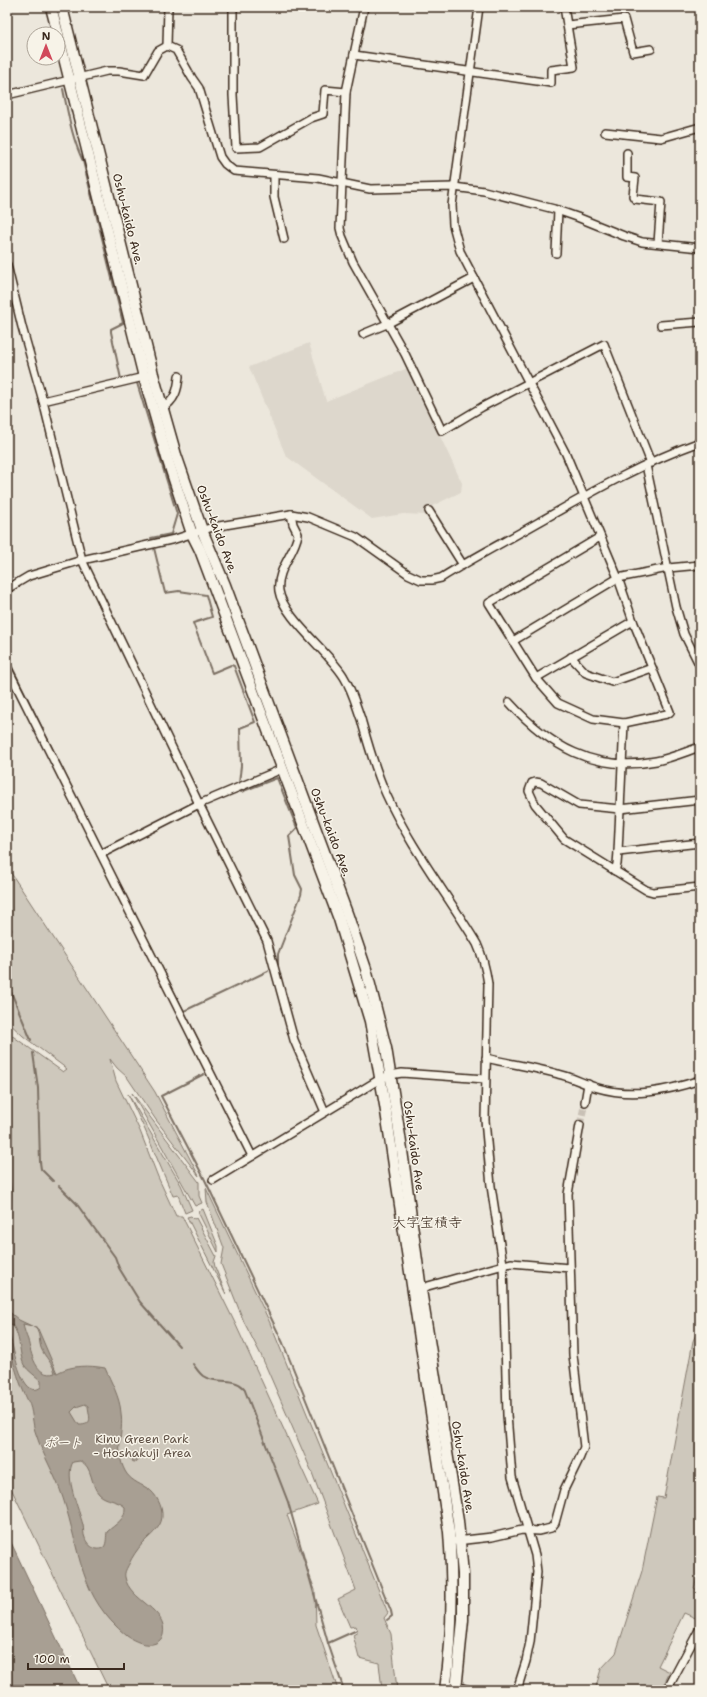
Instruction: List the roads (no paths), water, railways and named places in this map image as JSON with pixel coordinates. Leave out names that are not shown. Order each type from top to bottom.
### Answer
[{"type":"highway","name":"Oshu-kaido Ave.","points":[[51,7],[56,26]]},
{"type":"highway","name":"Oshu-kaido Ave.","points":[[62,7],[74,79],[144,377],[167,458],[192,534],[200,550],[339,919],[370,1021],[438,1459],[463,1574],[463,1620],[456,1688]]},
{"type":"highway","name":"Oshu-kaido Ave.","points":[[66,56],[74,79],[162,408],[176,455],[202,530],[225,585],[348,916],[366,969],[377,1012],[390,1075],[421,1290],[448,1450],[455,1541],[452,1573],[451,1646],[445,1690]]},
{"type":"street","points":[[167,46],[168,7]]},
{"type":"street","points":[[233,7],[232,94],[236,148],[260,147],[311,118],[323,114],[325,90],[346,92]]},
{"type":"street","points":[[364,7],[346,92],[340,228],[354,262],[405,354],[442,431],[482,407],[530,384],[604,344],[648,464],[676,607],[684,634],[700,666]]},
{"type":"street","points":[[479,7],[454,188],[452,205],[453,225],[460,251],[566,454],[618,578],[633,621],[670,712],[667,714],[624,722],[593,719],[558,703],[536,678],[489,603],[600,537]]},
{"type":"street","points":[[354,55],[551,82],[551,70],[574,67],[564,7]]},
{"type":"street","points":[[567,25],[624,19],[632,52],[651,49]]},
{"type":"street","points":[[7,95],[113,71],[144,75],[158,52],[167,46]]},
{"type":"street","points":[[167,46],[176,50],[199,88],[220,157],[230,169],[240,172],[310,177],[370,189],[454,188],[484,191],[558,210],[642,242],[700,248]]},
{"type":"street","points":[[605,132],[661,138],[700,127]]},
{"type":"street","points":[[627,153],[627,178],[635,178],[632,196],[635,199],[660,202],[658,243]]},
{"type":"street","points":[[274,175],[274,197],[284,239]]},
{"type":"street","points":[[556,253],[558,210]]},
{"type":"street","points":[[7,265],[22,327],[43,401],[82,560],[199,804],[267,941],[294,1040],[325,1112]]},
{"type":"street","points":[[363,334],[387,324],[474,278]]},
{"type":"street","points":[[661,325],[700,322]]},
{"type":"street","points":[[162,408],[169,404],[174,397],[178,388],[180,376]]},
{"type":"street","points":[[43,401],[144,377]]},
{"type":"street","points":[[7,589],[29,576],[82,560],[192,534],[213,526],[291,514],[308,517],[356,537],[408,574],[421,580],[441,578],[583,497],[648,464],[683,448],[700,443]]},
{"type":"street","points":[[429,511],[463,565]]},
{"type":"street","points":[[291,514],[293,524],[298,534],[280,575],[278,583],[280,597],[290,613],[344,676],[353,694],[376,770],[398,819],[466,926],[481,954],[488,984],[485,1120],[488,1160],[503,1264],[507,1416],[512,1477],[535,1555],[537,1572],[530,1642],[517,1690]]},
{"type":"street","points":[[513,641],[618,578],[668,568],[700,565]]},
{"type":"street","points":[[536,678],[633,621]]},
{"type":"street","points":[[571,657],[586,673],[612,682],[652,668]]},
{"type":"street","points":[[7,667],[252,1156]]},
{"type":"street","points":[[509,702],[534,728],[566,749],[600,761],[622,763],[656,761],[700,747]]},
{"type":"street","points":[[614,871],[617,864],[618,852],[624,722]]},
{"type":"street","points":[[101,854],[199,804],[282,769]]},
{"type":"street","points":[[700,800],[620,809],[579,805],[541,783],[532,783],[529,791],[535,804],[558,833],[569,843],[649,891],[700,887]]},
{"type":"street","points":[[618,852],[700,842]]},
{"type":"street","points":[[486,1058],[575,1078],[598,1088],[621,1093],[672,1089],[700,1080]]},
{"type":"street","points":[[213,1180],[380,1079],[390,1075],[409,1074],[485,1079]]},
{"type":"street","points":[[585,1102],[588,1084]]},
{"type":"street","points":[[455,1541],[492,1537],[522,1530],[539,1532],[551,1528],[555,1523],[564,1490],[584,1447],[573,1355],[570,1268],[569,1184],[580,1125]]},
{"type":"street","points":[[421,1290],[428,1286],[511,1262],[570,1268]]},
{"type":"street","points":[[667,1690],[700,1628]]},
{"type":"street","points":[[456,1688],[469,1690]]},
{"type":"water","points":[[7,1175],[11,1186],[11,1201],[7,1218]]},
{"type":"water","name":"ボート","points":[[7,1310],[19,1320],[38,1329],[57,1373],[68,1368],[80,1366],[105,1368],[119,1401],[122,1421],[120,1456],[125,1471],[134,1481],[153,1493],[158,1501],[162,1513],[159,1525],[136,1551],[125,1572],[128,1585],[133,1593],[160,1618],[163,1626],[163,1635],[156,1643],[145,1644],[127,1636],[111,1621],[99,1605],[90,1589],[83,1572],[63,1498],[35,1430],[30,1405],[22,1388],[16,1369],[7,1332],[10,1336],[16,1360],[24,1380],[29,1387],[34,1390],[41,1387],[41,1381],[24,1365],[17,1335],[12,1325],[7,1321]],"holes":[[[23,1324],[37,1330],[41,1348],[53,1366],[55,1373],[49,1374],[39,1369],[33,1358]],[[85,1404],[88,1406],[90,1420],[87,1424],[79,1425],[71,1412],[76,1407]],[[80,1461],[84,1463],[99,1494],[125,1507],[122,1519],[107,1532],[106,1544],[101,1549],[95,1549],[86,1541],[84,1536],[83,1525],[71,1484],[70,1476],[73,1462]]]},
{"type":"water","points":[[133,1452],[137,1452],[139,1453],[139,1461],[133,1462],[130,1459],[130,1455]]},
{"type":"water","points":[[7,1534],[81,1690],[7,1690]]},
{"type":"waterway","points":[[63,89],[71,126],[83,161],[123,323],[111,329],[121,379]]},
{"type":"waterway","points":[[137,383],[177,514],[171,534],[151,538]]},
{"type":"waterway","points":[[154,548],[165,593],[179,591],[206,595],[212,617],[193,623],[212,673],[231,665],[234,666],[255,722],[240,728],[241,766],[239,783]]},
{"type":"waterway","points":[[7,657],[101,847]]},
{"type":"waterway","points":[[241,792],[277,778],[297,828],[289,836],[295,875],[302,889],[278,954],[278,966]]},
{"type":"waterway","points":[[106,857],[213,1069]]},
{"type":"waterway","points":[[184,1011],[268,971]]},
{"type":"waterway","points":[[7,973],[11,992],[31,1040]]},
{"type":"waterway","points":[[33,1053],[38,1088],[41,1169],[53,1181]]},
{"type":"waterway","points":[[204,1074],[161,1096],[205,1180],[283,1343],[391,1611],[392,1616],[387,1620]]},
{"type":"waterway","points":[[59,1186],[76,1203],[115,1257],[119,1268],[140,1302],[179,1346]]},
{"type":"waterway","points":[[193,1364],[202,1375],[208,1379],[235,1382],[244,1388],[288,1502],[328,1643],[344,1690]]},
{"type":"waterway","points":[[328,1643],[357,1630]]},
{"type":"tunnel","points":[[580,1125],[585,1102]]},
{"type":"district","name":"大字宝積寺","points":[[427,1222]]},
{"type":"park label","name":"Kinu Green Park - Hoshakuji Area","points":[[142,1446]]}]
